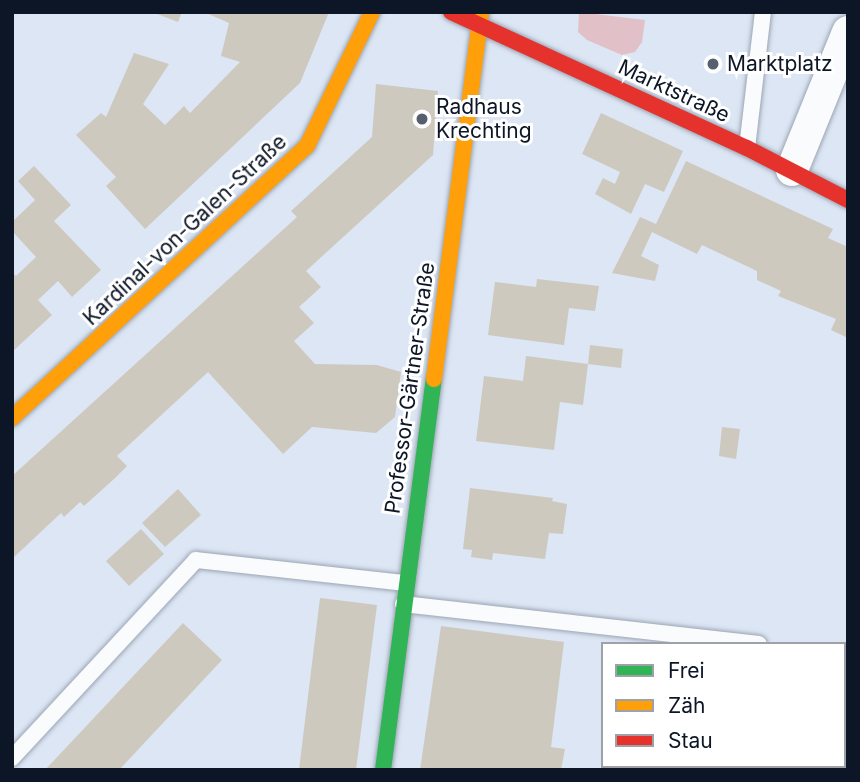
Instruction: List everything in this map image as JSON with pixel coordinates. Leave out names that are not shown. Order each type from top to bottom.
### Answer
[{"type":"street","name":"Kardinal-von-Galen-Straße","points":[[12,418],[307,146],[372,12]]},
{"type":"street","name":"Marktstraße","points":[[451,12],[480,19],[792,170],[848,200]]},
{"type":"street","name":"Professor-Gärtner-Straße","points":[[383,770],[402,604],[480,19]]},
{"type":"street","points":[[792,170],[848,32]]},
{"type":"lane","points":[[747,148],[763,12]]},
{"type":"lane","points":[[12,758],[196,560],[405,583]]},
{"type":"lane","points":[[402,604],[741,642]]},
{"type":"shaded area","points":[[579,12],[645,20],[642,42],[635,52],[622,55],[587,40],[578,32]]},
{"type":"building","points":[[152,12],[182,12],[178,22]]},
{"type":"building","points":[[204,12],[329,12],[300,83],[145,229],[106,186],[116,177],[76,135],[101,113],[106,117],[134,53],[169,64],[143,104],[165,125],[184,106],[190,113],[240,62],[221,56],[229,23]]},
{"type":"building","points":[[376,84],[438,91],[433,155],[306,271],[321,287],[299,307],[314,323],[294,341],[315,364],[377,365],[401,372],[395,417],[376,433],[312,427],[283,454],[208,372],[117,456],[127,466],[114,479],[84,506],[80,502],[64,517],[61,513],[12,559],[12,476],[297,217],[291,211],[372,137]]},
{"type":"building","points":[[601,113],[683,151],[664,192],[645,184],[631,214],[595,194],[603,178],[615,184],[620,172],[582,154]]},
{"type":"building","points":[[686,161],[833,229],[828,238],[848,247],[848,338],[831,330],[836,319],[778,296],[781,291],[757,280],[757,271],[702,245],[697,254],[652,232],[641,256],[659,265],[655,281],[612,273],[640,217],[656,224]]},
{"type":"building","points":[[34,166],[71,205],[54,221],[101,270],[72,297],[58,281],[38,300],[52,315],[12,352],[12,272],[16,276],[36,257],[12,231],[12,222],[35,200],[18,181]]},
{"type":"building","points":[[537,279],[599,286],[595,311],[569,308],[564,345],[488,335],[495,282],[536,287]]},
{"type":"building","points":[[590,345],[623,349],[621,368],[588,364]]},
{"type":"building","points":[[526,356],[588,364],[583,405],[560,402],[554,450],[476,441],[484,376],[523,381]]},
{"type":"building","points":[[722,427],[740,429],[736,459],[719,456]]},
{"type":"building","points":[[470,488],[553,498],[552,501],[567,504],[563,534],[549,533],[545,559],[493,553],[492,560],[471,557],[472,550],[463,549]]},
{"type":"building","points":[[178,489],[201,515],[165,547],[142,523]]},
{"type":"building","points":[[141,529],[164,554],[129,586],[106,561]]},
{"type":"building","points":[[320,598],[377,605],[356,770],[299,770]]},
{"type":"building","points":[[183,623],[222,660],[119,770],[45,770]]},
{"type":"building","points":[[441,626],[564,642],[551,747],[565,749],[561,770],[420,770]]},
{"type":"building","points":[[846,726],[848,770],[693,770],[846,768]]},
{"type":"traffic: fast","points":[[383,770],[434,379]]},
{"type":"traffic: slow","points":[[12,418],[307,146],[372,12]]},
{"type":"traffic: slow","points":[[434,379],[481,12]]},
{"type":"traffic: jam","points":[[451,12],[747,148],[848,200]]},
{"type":"place","name":"Marktplatz","points":[[713,64]]},
{"type":"place","name":"Radhaus Krechting","points":[[422,119]]}]
